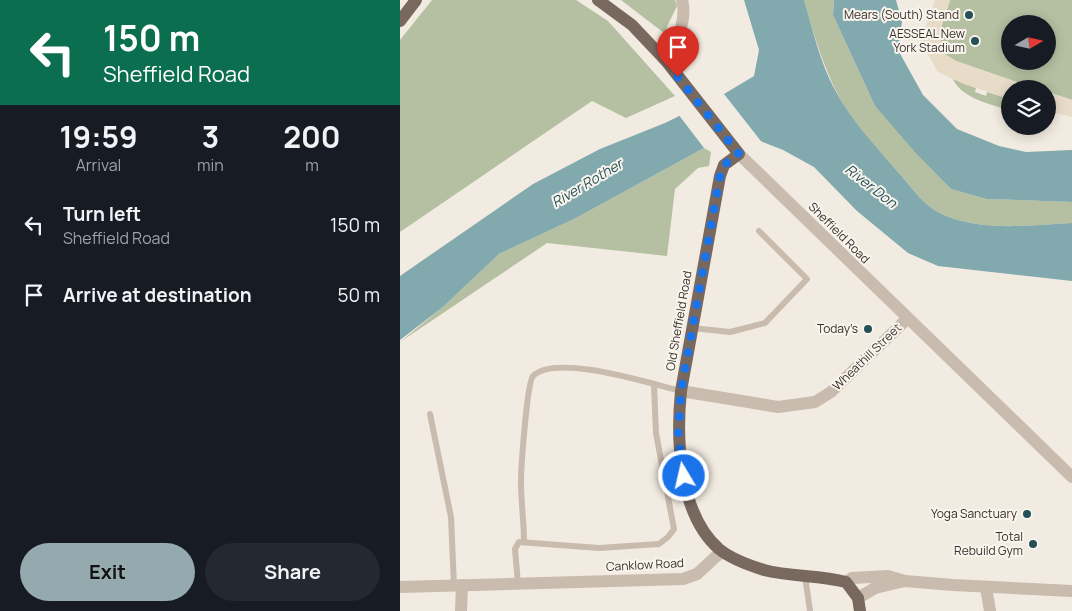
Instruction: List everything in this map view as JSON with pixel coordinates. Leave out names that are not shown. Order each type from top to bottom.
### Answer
[{"type":"main road","points":[[400,21],[416,0]]},
{"type":"main road","name":"Sheffield Road","points":[[598,0],[632,25],[667,62],[736,150]]},
{"type":"main road","name":"Old Sheffield Road","points":[[722,551],[710,540],[699,522],[689,498],[678,437],[681,391],[720,176],[724,165],[736,150]]},
{"type":"main road","points":[[722,551],[741,562],[785,575],[846,582],[858,598],[860,611]]},
{"type":"street","points":[[667,62],[681,28],[684,7],[682,0]]},
{"type":"street","name":"Sheffield Road","points":[[736,150],[907,319],[1072,477]]},
{"type":"street","name":"Wheathill Street","points":[[681,391],[778,407],[814,402],[831,392],[907,319]]},
{"type":"street","name":"Canklow Road","points":[[400,587],[683,578],[697,574],[722,551]]},
{"type":"street","points":[[846,582],[852,578],[888,576],[904,581],[1072,591]]},
{"type":"street","points":[[858,598],[875,588],[904,581]]},
{"type":"street","points":[[458,586],[461,611]]},
{"type":"street","points":[[986,587],[990,611]]},
{"type":"lane","points":[[692,328],[730,332],[764,323],[807,279],[759,231]]},
{"type":"lane","points":[[524,542],[521,482],[532,377],[542,372],[568,366],[681,391]]},
{"type":"lane","points":[[518,584],[515,549],[519,542],[599,548],[659,544],[674,529],[656,433],[654,385]]},
{"type":"lane","points":[[430,414],[452,517],[458,586]]},
{"type":"lane","points":[[805,576],[810,611]]},
{"type":"green space","points":[[432,0],[576,0],[608,21],[675,96],[626,118],[592,101],[400,232],[400,40]]},
{"type":"green space","points":[[621,0],[675,0],[677,6],[664,33]]},
{"type":"green space","points":[[804,0],[834,0],[833,15],[875,106],[951,189],[986,199],[1072,202],[1072,223],[991,226],[959,220],[944,215],[930,207],[918,196],[864,134],[849,113],[832,83]]},
{"type":"green space","name":"AESSEAL New York Stadium","points":[[950,0],[1072,0],[1072,100],[1056,95],[1056,80],[1011,80],[956,61],[941,52],[940,31]]},
{"type":"green space","points":[[953,79],[976,88],[975,92],[986,96],[987,92],[1001,96],[1001,107],[978,100],[957,86]]},
{"type":"green space","points":[[704,148],[711,152],[709,166],[698,168],[675,189],[667,256],[547,243],[400,342],[443,307],[499,254],[576,218]]},
{"type":"shaded area","points":[[935,0],[950,0],[940,31],[941,52],[956,61],[1011,80],[1001,80],[1001,96],[964,84],[938,72],[926,51],[922,37]]},
{"type":"shaded area","points":[[1056,95],[1072,100],[1072,117],[1056,113]]},
{"type":"water","points":[[744,0],[804,0],[825,69],[841,101],[864,132],[930,207],[944,215],[959,220],[991,226],[1072,223],[1072,281],[938,266],[908,253],[857,211],[814,167],[783,150],[747,136],[704,148],[576,218],[499,254],[443,307],[400,340],[400,276],[533,184],[600,149],[665,123],[724,94],[754,76],[759,50]]},
{"type":"water","points":[[834,0],[896,0],[902,22],[898,50],[923,95],[957,129],[999,146],[1026,152],[1072,150],[1072,202],[986,199],[951,189],[915,152],[875,106],[833,15]]},
{"type":"pier","points":[[724,94],[764,145],[747,139],[704,148],[678,114],[714,96]]},
{"type":"place","name":"Mears (South) Stand","points":[[969,15]]},
{"type":"place","name":"AESSEAL New York Stadium","points":[[975,41]]},
{"type":"place","name":"Today’s","points":[[868,329]]},
{"type":"place","name":"Yoga Sanctuary","points":[[1027,514]]},
{"type":"place","name":"Total Rebuild Gym","points":[[1033,544]]},
{"type":"route","points":[[678,77],[739,154],[724,165],[720,176],[681,391],[678,437],[684,476]]},
{"type":"water label","name":"River Rother","points":[[587,183]]},
{"type":"water label","name":"River Don","points":[[871,186]]}]
